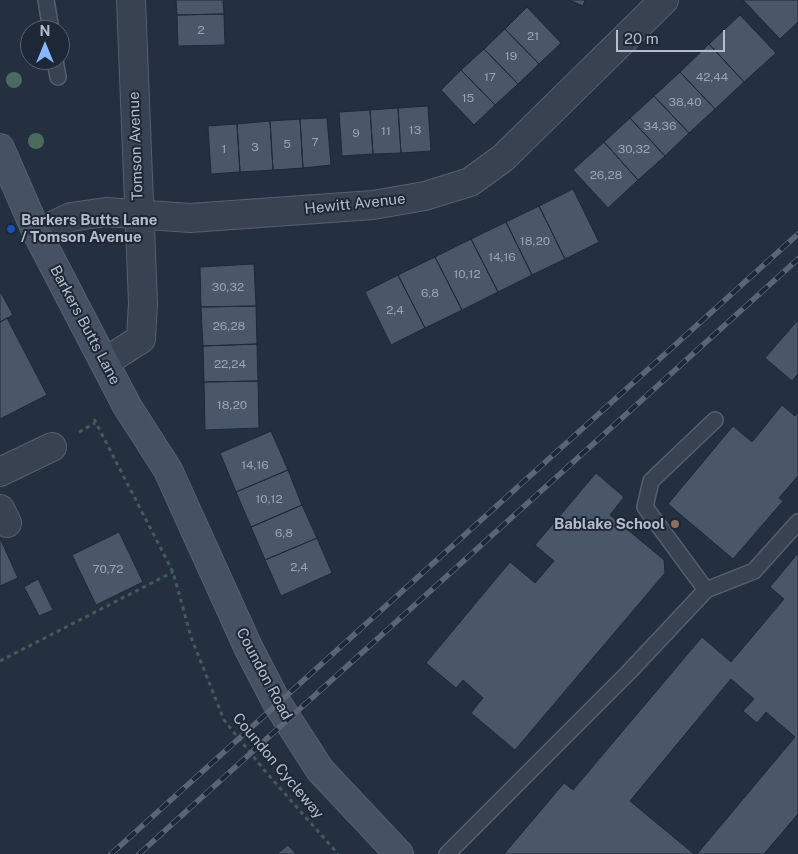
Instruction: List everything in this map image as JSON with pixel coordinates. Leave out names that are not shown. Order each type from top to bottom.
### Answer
[{"type":"street","name":"Tomson Avenue","points":[[105,362],[141,339],[143,303],[131,0]]},
{"type":"street","name":"Hewitt Avenue","points":[[37,233],[71,217],[106,212],[139,216],[190,218],[373,205],[426,196],[470,182],[504,158],[664,0]]},
{"type":"street","name":"Barkers Butts Lane","points":[[0,148],[37,233],[127,406],[168,470]]},
{"type":"street","points":[[0,472],[52,447]]},
{"type":"street","name":"Coundon Road","points":[[168,470],[248,647],[277,703],[320,770],[399,854]]},
{"type":"lane","points":[[46,0],[49,20]]},
{"type":"lane","points":[[57,70],[58,77]]},
{"type":"lane","points":[[706,590],[662,534],[645,508],[651,482],[715,420]]},
{"type":"lane","points":[[447,854],[628,673],[706,590],[754,571],[798,522]]},
{"type":"path","name":"Coundon Cycleway","points":[[0,660],[173,572],[191,638],[224,720],[265,771],[338,854]]},
{"type":"building","points":[[176,0],[223,0],[224,14],[177,15]]},
{"type":"building","points":[[569,0],[585,0],[583,6]]},
{"type":"building","points":[[743,0],[798,0],[798,22],[780,39]]},
{"type":"building","points":[[527,7],[561,43],[539,64],[505,29]]},
{"type":"building","points":[[224,14],[225,45],[178,46],[177,15]]},
{"type":"building","points":[[740,15],[776,53],[744,82],[709,44]]},
{"type":"building","points":[[505,29],[539,64],[518,84],[484,49]]},
{"type":"building","points":[[709,44],[744,82],[715,109],[680,72]]},
{"type":"building","points":[[484,49],[518,84],[495,105],[461,70]]},
{"type":"building","points":[[461,70],[495,105],[474,125],[441,90]]},
{"type":"building","points":[[680,72],[715,109],[689,133],[654,96]]},
{"type":"building","points":[[654,96],[689,133],[665,156],[630,118]]},
{"type":"building","points":[[428,106],[431,151],[401,153],[398,108]]},
{"type":"building","points":[[398,108],[401,153],[373,154],[370,110]]},
{"type":"building","points":[[370,110],[373,154],[342,156],[339,112]]},
{"type":"building","points":[[327,118],[331,165],[303,168],[300,119]]},
{"type":"building","points":[[630,118],[665,156],[638,180],[604,142]]},
{"type":"building","points":[[300,119],[303,168],[273,170],[270,121]]},
{"type":"building","points":[[270,121],[273,170],[240,172],[237,124]]},
{"type":"building","points":[[237,124],[240,172],[211,174],[208,126]]},
{"type":"building","points":[[604,142],[638,180],[608,208],[573,170]]},
{"type":"building","points":[[573,189],[599,242],[565,259],[539,206]]},
{"type":"building","points":[[539,206],[565,259],[532,275],[506,222]]},
{"type":"building","points":[[506,222],[532,275],[498,292],[471,239]]},
{"type":"building","points":[[471,239],[498,292],[462,310],[435,257]]},
{"type":"building","points":[[435,257],[462,310],[425,328],[398,275]]},
{"type":"building","points":[[254,264],[256,306],[201,307],[200,267]]},
{"type":"building","points":[[398,275],[425,328],[391,345],[365,292]]},
{"type":"building","points":[[0,291],[13,315],[0,322]]},
{"type":"building","points":[[256,306],[257,344],[203,346],[201,307]]},
{"type":"building","points":[[7,318],[47,395],[0,419],[0,322]]},
{"type":"building","points":[[798,320],[798,374],[792,381],[765,358]]},
{"type":"building","points":[[257,344],[258,381],[204,382],[203,346]]},
{"type":"building","points":[[258,381],[259,428],[205,430],[204,382]]},
{"type":"building","points":[[782,405],[795,416],[798,412],[798,476],[779,498],[783,501],[733,559],[668,504],[733,426],[752,442]]},
{"type":"building","points":[[271,431],[288,470],[236,492],[220,453]]},
{"type":"building","points":[[288,470],[302,505],[251,527],[236,492]]},
{"type":"building","points":[[596,473],[624,497],[610,515],[664,560],[665,573],[515,750],[471,713],[483,698],[463,680],[456,688],[426,663],[510,562],[535,583],[554,561],[535,545]]},
{"type":"building","points":[[302,505],[317,538],[265,560],[251,527]]},
{"type":"building","points":[[119,532],[143,582],[96,605],[72,555]]},
{"type":"building","points":[[0,538],[18,578],[0,586]]},
{"type":"building","points":[[317,538],[332,573],[281,596],[265,560]]},
{"type":"building","points":[[798,553],[798,814],[764,854],[697,854],[795,737],[766,712],[757,723],[743,711],[754,699],[731,679],[630,801],[694,854],[504,854],[564,783],[573,790],[702,637],[731,662],[784,599],[770,587]]},
{"type":"building","points":[[38,579],[53,610],[39,616],[24,587]]},
{"type":"building","points":[[288,845],[296,854],[277,854]]},
{"type":"railway","points":[[111,854],[798,234]]},
{"type":"railway","points":[[139,854],[798,259]]},
{"type":"place","name":"Barkers Butts Lane / Tomson Avenue","points":[[11,229]]},
{"type":"place","name":"Bablake School","points":[[675,524]]}]
